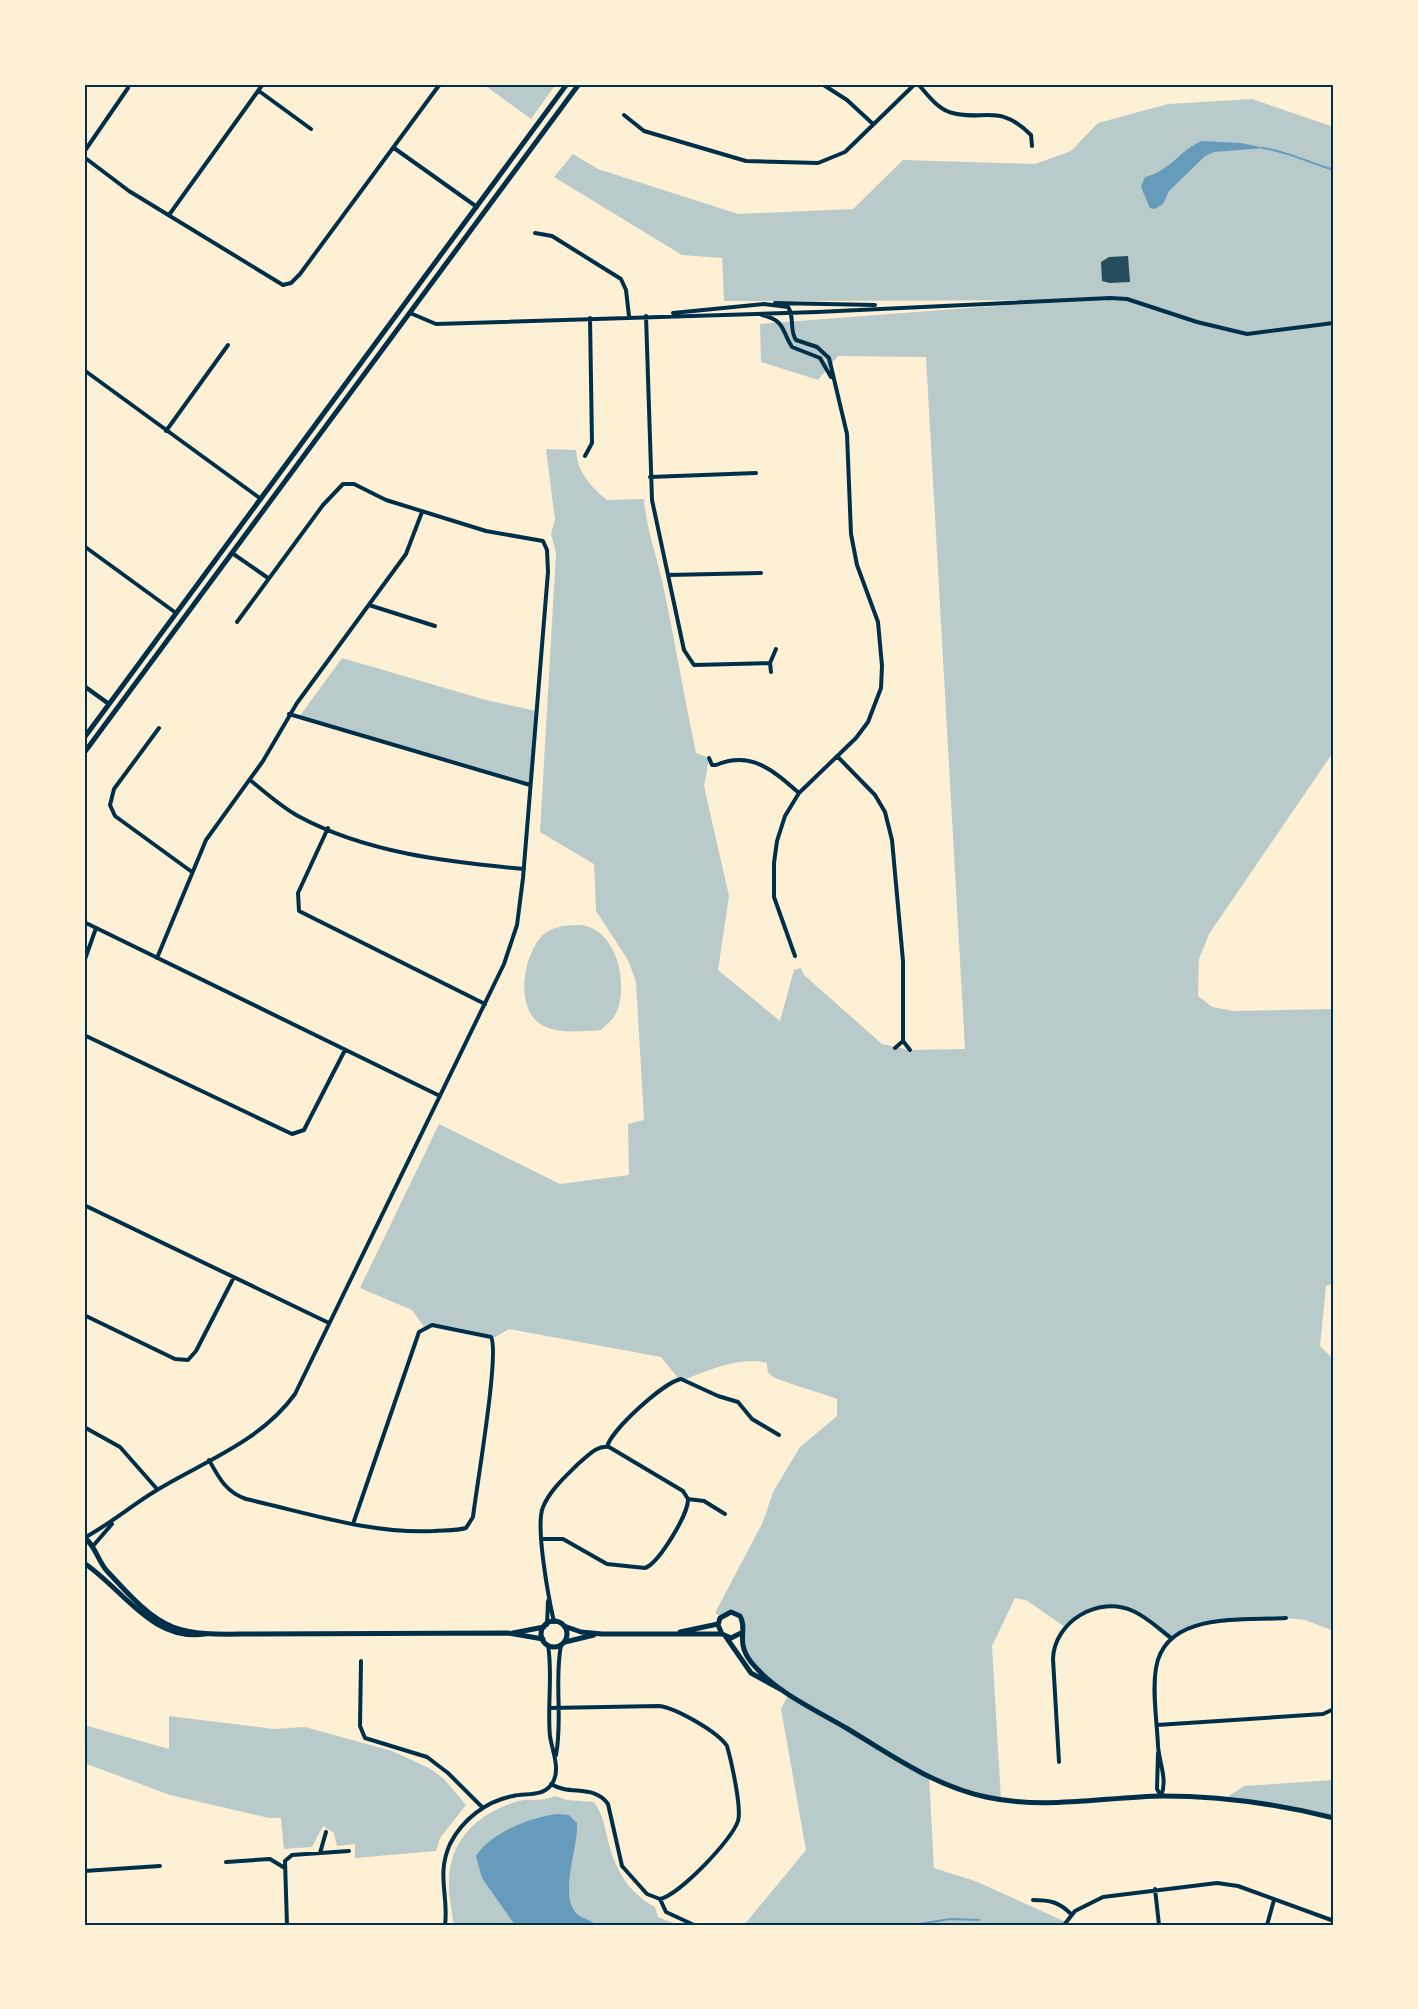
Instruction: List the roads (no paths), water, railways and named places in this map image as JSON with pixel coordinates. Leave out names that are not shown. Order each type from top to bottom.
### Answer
[{"type":"main road","points":[[84,738],[567,84]]},
{"type":"main road","points":[[84,753],[579,84]]},
{"type":"main road","points":[[477,207],[483,213]]},
{"type":"main road","points":[[401,309],[410,313]]},
{"type":"main road","points":[[261,499],[268,504]]},
{"type":"main road","points":[[176,614],[183,618]]},
{"type":"main road","points":[[109,704],[116,709]]},
{"type":"main road","points":[[84,1538],[108,1572],[159,1620],[171,1627],[210,1634]]},
{"type":"main road","points":[[93,1549],[90,1559],[84,1563],[103,1576],[159,1627],[187,1635],[508,1634],[543,1640],[548,1645],[563,1644],[602,1634]]},
{"type":"main road","points":[[676,1633],[718,1624],[725,1614],[737,1614],[743,1620],[742,1644],[751,1662],[789,1694]]},
{"type":"main road","points":[[508,1634],[554,1622],[581,1632],[602,1634],[676,1633],[693,1636],[735,1637],[741,1633]]},
{"type":"main road","points":[[718,1624],[751,1673],[766,1684],[789,1694],[915,1770],[975,1794],[1008,1801],[1046,1804],[1161,1796],[1253,1802],[1334,1818]]},
{"type":"main road","points":[[543,1640],[545,1626]]},
{"type":"main road","points":[[563,1644],[567,1635],[564,1626]]},
{"type":"street","points":[[170,215],[263,84]]},
{"type":"street","points":[[128,88],[84,154],[129,191],[283,285],[291,283],[300,274],[440,84]]},
{"type":"street","points":[[822,84],[847,100],[873,124]]},
{"type":"street","points":[[624,115],[644,131],[746,161],[818,163],[844,152],[917,84],[938,106],[949,112],[995,113],[1009,119],[1031,135],[1032,146]]},
{"type":"street","points":[[259,91],[311,129]]},
{"type":"street","points":[[394,148],[477,207]]},
{"type":"street","points":[[535,233],[552,236],[621,279],[626,290],[628,316]]},
{"type":"street","points":[[410,313],[436,324],[1110,298],[1127,299],[1197,322],[1247,334],[1334,323]]},
{"type":"street","points":[[646,316],[764,304],[897,306]]},
{"type":"street","points":[[764,304],[788,307],[792,312],[792,335],[801,344],[823,351],[829,358],[847,434],[851,534],[857,565],[878,622],[881,643],[881,688],[875,707],[856,738],[800,793],[785,816],[774,863],[774,897],[795,956]]},
{"type":"street","points":[[755,313],[777,320],[783,326],[784,333],[792,347],[820,358],[833,381]]},
{"type":"street","points":[[646,316],[650,477],[657,529],[684,650],[689,661],[694,665],[770,663]]},
{"type":"street","points":[[585,456],[592,443],[590,318]]},
{"type":"street","points":[[166,431],[228,345]]},
{"type":"street","points":[[84,370],[261,499]]},
{"type":"street","points":[[650,477],[756,474]]},
{"type":"street","points":[[84,1538],[114,1521],[157,1490],[250,1437],[283,1411],[295,1394],[485,1004],[512,943],[524,869],[548,572],[547,550],[540,539],[500,534],[386,500],[354,484],[343,484],[329,497],[237,622]]},
{"type":"street","points":[[157,958],[212,831],[249,780],[290,714],[406,554],[422,512]]},
{"type":"street","points":[[84,546],[176,614]]},
{"type":"street","points":[[232,553],[268,578]]},
{"type":"street","points":[[668,575],[761,573]]},
{"type":"street","points":[[369,605],[435,626]]},
{"type":"street","points":[[771,672],[770,663],[776,649]]},
{"type":"street","points":[[84,686],[109,704]]},
{"type":"street","points":[[290,714],[530,785]]},
{"type":"street","points":[[159,728],[114,789],[110,805],[115,816],[192,873]]},
{"type":"street","points":[[837,756],[875,795],[885,812],[892,840],[903,960],[903,1041],[910,1050]]},
{"type":"street","points":[[709,758],[712,765],[744,759],[759,762],[773,770],[800,793]]},
{"type":"street","points":[[249,780],[297,815],[328,828],[434,860],[524,869]]},
{"type":"street","points":[[328,828],[298,893],[300,910],[485,1004]]},
{"type":"street","points":[[84,922],[440,1096]]},
{"type":"street","points":[[84,962],[86,950],[96,928]]},
{"type":"street","points":[[84,1035],[292,1134],[304,1130],[345,1050]]},
{"type":"street","points":[[895,1048],[903,1041]]},
{"type":"street","points":[[84,1205],[329,1323]]},
{"type":"street","points":[[84,1315],[175,1359],[188,1360],[196,1351],[234,1277]]},
{"type":"street","points":[[209,1460],[224,1485],[235,1495],[353,1524],[397,1532],[461,1529],[469,1526],[473,1517],[488,1403],[494,1346],[491,1337],[432,1325],[419,1332],[353,1524]]},
{"type":"street","points":[[607,1447],[613,1432],[669,1383],[681,1379],[718,1396],[738,1402],[752,1419],[779,1435]]},
{"type":"street","points":[[84,1427],[120,1447],[157,1490]]},
{"type":"street","points":[[543,1539],[563,1539],[607,1564],[645,1568],[658,1559],[687,1509],[688,1499],[683,1491],[607,1447],[594,1450],[563,1479],[545,1503],[541,1514],[543,1539],[548,1599],[554,1622]]},
{"type":"street","points":[[688,1499],[704,1501],[725,1514]]},
{"type":"street","points":[[93,1549],[114,1521]]},
{"type":"street","points":[[545,1626],[548,1599]]},
{"type":"street","points":[[1059,1762],[1053,1649],[1065,1627],[1084,1612],[1121,1607],[1145,1618],[1171,1638]]},
{"type":"street","points":[[1161,1796],[1164,1789],[1159,1749],[1156,1666],[1159,1655],[1171,1638],[1195,1625],[1286,1618]]},
{"type":"street","points":[[555,1759],[559,1736],[563,1644]]},
{"type":"street","points":[[445,1925],[442,1883],[446,1854],[461,1827],[483,1808],[505,1798],[542,1792],[551,1784],[556,1772],[550,1737],[548,1645]]},
{"type":"street","points":[[361,1661],[360,1726],[365,1738],[427,1757],[448,1773],[483,1808]]},
{"type":"street","points":[[550,1708],[670,1707],[720,1738],[727,1746],[738,1821],[725,1842],[672,1894],[660,1899]]},
{"type":"street","points":[[1158,1725],[1323,1714],[1334,1709]]},
{"type":"street","points":[[551,1784],[561,1789],[590,1792],[603,1797],[608,1804],[622,1866],[647,1894],[660,1899],[668,1914],[694,1925]]},
{"type":"street","points":[[320,1853],[327,1832]]},
{"type":"street","points":[[287,1925],[285,1862],[292,1856],[349,1851]]},
{"type":"street","points":[[226,1862],[270,1859],[284,1868]]},
{"type":"street","points":[[84,1871],[160,1866]]},
{"type":"street","points":[[1064,1925],[1071,1914],[1102,1897],[1155,1889],[1227,1883],[1334,1921]]},
{"type":"street","points":[[1155,1889],[1159,1925]]},
{"type":"street","points":[[1033,1900],[1055,1902],[1071,1914]]},
{"type":"street","points":[[1266,1925],[1274,1900]]},
{"type":"water","points":[[1202,141],[1241,143],[1265,148],[1214,152],[1205,156],[1169,191],[1163,204],[1155,209],[1150,208],[1141,187],[1145,177],[1162,170]]},
{"type":"water","points":[[557,1814],[569,1815],[577,1823],[569,1883],[572,1906],[577,1914],[597,1925],[515,1925],[482,1878],[476,1856],[482,1848],[501,1833],[535,1819]]},
{"type":"waterway","points":[[1263,148],[1282,152],[1334,170]]},
{"type":"waterway","points":[[913,1925],[950,1919],[979,1920]]}]
